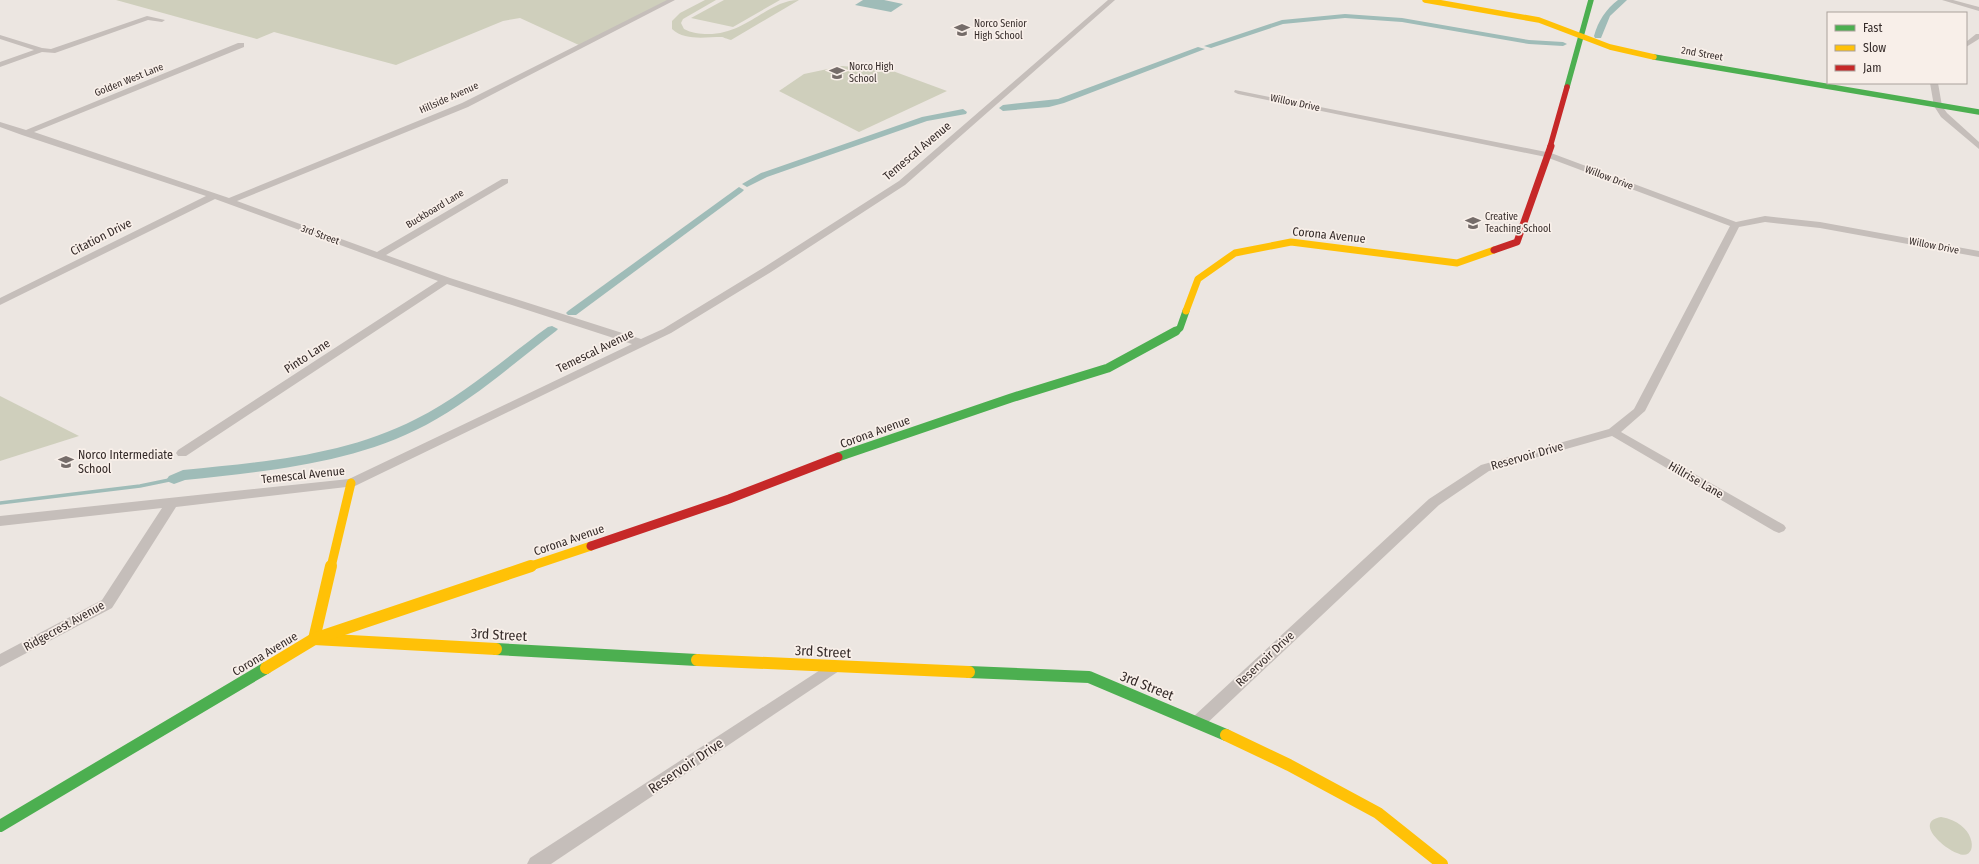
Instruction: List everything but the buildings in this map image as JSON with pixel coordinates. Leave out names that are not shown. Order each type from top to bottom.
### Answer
[{"type":"street","name":"Hillside Avenue","points":[[229,201],[465,105],[672,0]]},
{"type":"street","name":"Temescal Avenue","points":[[0,521],[351,483],[667,331],[767,270],[902,183],[1112,0]]},
{"type":"street","name":"2nd Street","points":[[1425,0],[1539,20],[1610,47],[1636,54],[1979,112]]},
{"type":"street","name":"Corona Avenue","points":[[0,826],[314,639],[729,499],[810,467],[1011,398],[1108,368],[1174,334],[1180,328],[1198,279],[1235,252],[1291,242],[1457,263],[1517,242],[1548,155],[1591,0]]},
{"type":"street","points":[[1945,0],[1979,9]]},
{"type":"street","points":[[0,37],[41,50],[52,51],[146,18],[162,20]]},
{"type":"street","points":[[1967,44],[1979,36]]},
{"type":"street","name":"Golden West Lane","points":[[25,132],[241,45]]},
{"type":"street","points":[[0,65],[41,50]]},
{"type":"street","points":[[1934,84],[1938,106],[1944,116],[1979,146]]},
{"type":"street","name":"Willow Drive","points":[[1238,92],[1548,155],[1735,225],[1765,219],[1820,225],[1979,254]]},
{"type":"street","name":"3rd Street","points":[[0,124],[229,201],[446,280],[641,343]]},
{"type":"street","name":"Buckboard Lane","points":[[377,256],[505,181]]},
{"type":"street","name":"Citation Drive","points":[[0,302],[214,196]]},
{"type":"street","name":"Reservoir Drive","points":[[1198,722],[1434,502],[1485,468],[1613,432],[1639,411],[1735,225]]},
{"type":"street","name":"Pinto Lane","points":[[182,453],[446,280]]},
{"type":"street","name":"Hillrise Lane","points":[[1613,432],[1779,528]]},
{"type":"street","points":[[314,639],[351,483]]},
{"type":"street","name":"Ridgecrest Avenue","points":[[0,660],[107,604],[172,503]]},
{"type":"street","name":"3rd Street","points":[[314,639],[834,667],[1088,677],[1198,722],[1289,765],[1378,813],[1442,864]]},
{"type":"street","name":"Reservoir Drive","points":[[536,864],[834,667]]},
{"type":"green space","points":[[116,0],[672,0],[581,46],[520,18],[503,21],[396,65],[274,32],[257,39]]},
{"type":"green space","points":[[705,0],[716,0],[683,19],[681,23],[684,29],[702,34],[722,33],[746,23],[777,5],[788,1],[799,0],[731,40],[721,37],[689,37],[677,33],[672,29],[672,21],[680,13]]},
{"type":"green space","points":[[724,0],[780,0],[733,27],[691,18]]},
{"type":"green space","points":[[842,66],[890,70],[947,91],[859,132],[779,91],[804,74]]},
{"type":"green space","points":[[0,396],[79,436],[0,461]]},
{"type":"green space","points":[[1941,817],[1954,821],[1963,827],[1969,834],[1972,841],[1972,848],[1969,853],[1964,855],[1952,851],[1934,835],[1930,824],[1933,820]]},
{"type":"water","points":[[863,0],[884,0],[903,4],[891,12],[855,5]]},
{"type":"waterway","points":[[1598,36],[1607,15],[1623,0]]},
{"type":"waterway","points":[[1208,46],[1282,22],[1345,16],[1402,20],[1529,42],[1563,44]]},
{"type":"waterway","points":[[1003,108],[1049,104],[1061,101],[1201,49]]},
{"type":"waterway","points":[[869,139],[925,119],[963,112]]},
{"type":"waterway","points":[[747,184],[764,175],[865,140]]},
{"type":"waterway","points":[[572,313],[739,190]]},
{"type":"waterway","points":[[174,479],[183,475],[244,469],[305,460],[364,445],[393,435],[421,422],[455,401],[488,378],[552,329]]},
{"type":"waterway","points":[[0,503],[140,486],[174,479]]},
{"type":"traffic: fast","points":[[1567,87],[1591,0]]},
{"type":"traffic: fast","points":[[1654,57],[1979,112]]},
{"type":"traffic: fast","points":[[838,457],[1011,398],[1108,368],[1173,334],[1180,328],[1186,311]]},
{"type":"traffic: fast","points":[[496,649],[697,660]]},
{"type":"traffic: fast","points":[[0,826],[266,668]]},
{"type":"traffic: fast","points":[[969,672],[1089,677],[1226,735]]},
{"type":"traffic: slow","points":[[1425,0],[1539,20],[1610,47],[1654,57]]},
{"type":"traffic: slow","points":[[1186,311],[1198,279],[1235,253],[1291,242],[1457,263],[1494,250]]},
{"type":"traffic: slow","points":[[351,483],[314,639],[496,649]]},
{"type":"traffic: slow","points":[[266,668],[314,639],[591,546]]},
{"type":"traffic: slow","points":[[697,660],[969,672]]},
{"type":"traffic: slow","points":[[1226,735],[1289,765],[1378,813],[1442,864]]},
{"type":"traffic: jam","points":[[1494,250],[1517,242],[1548,155],[1567,87]]},
{"type":"traffic: jam","points":[[591,546],[729,499],[838,457]]},
{"type":"place","name":"Norco Senior High School","points":[[962,30]]},
{"type":"place","name":"Norco High School","points":[[837,73]]},
{"type":"place","name":"Creative Teaching School","points":[[1473,223]]},
{"type":"place","name":"Norco Intermediate School","points":[[66,462]]}]
